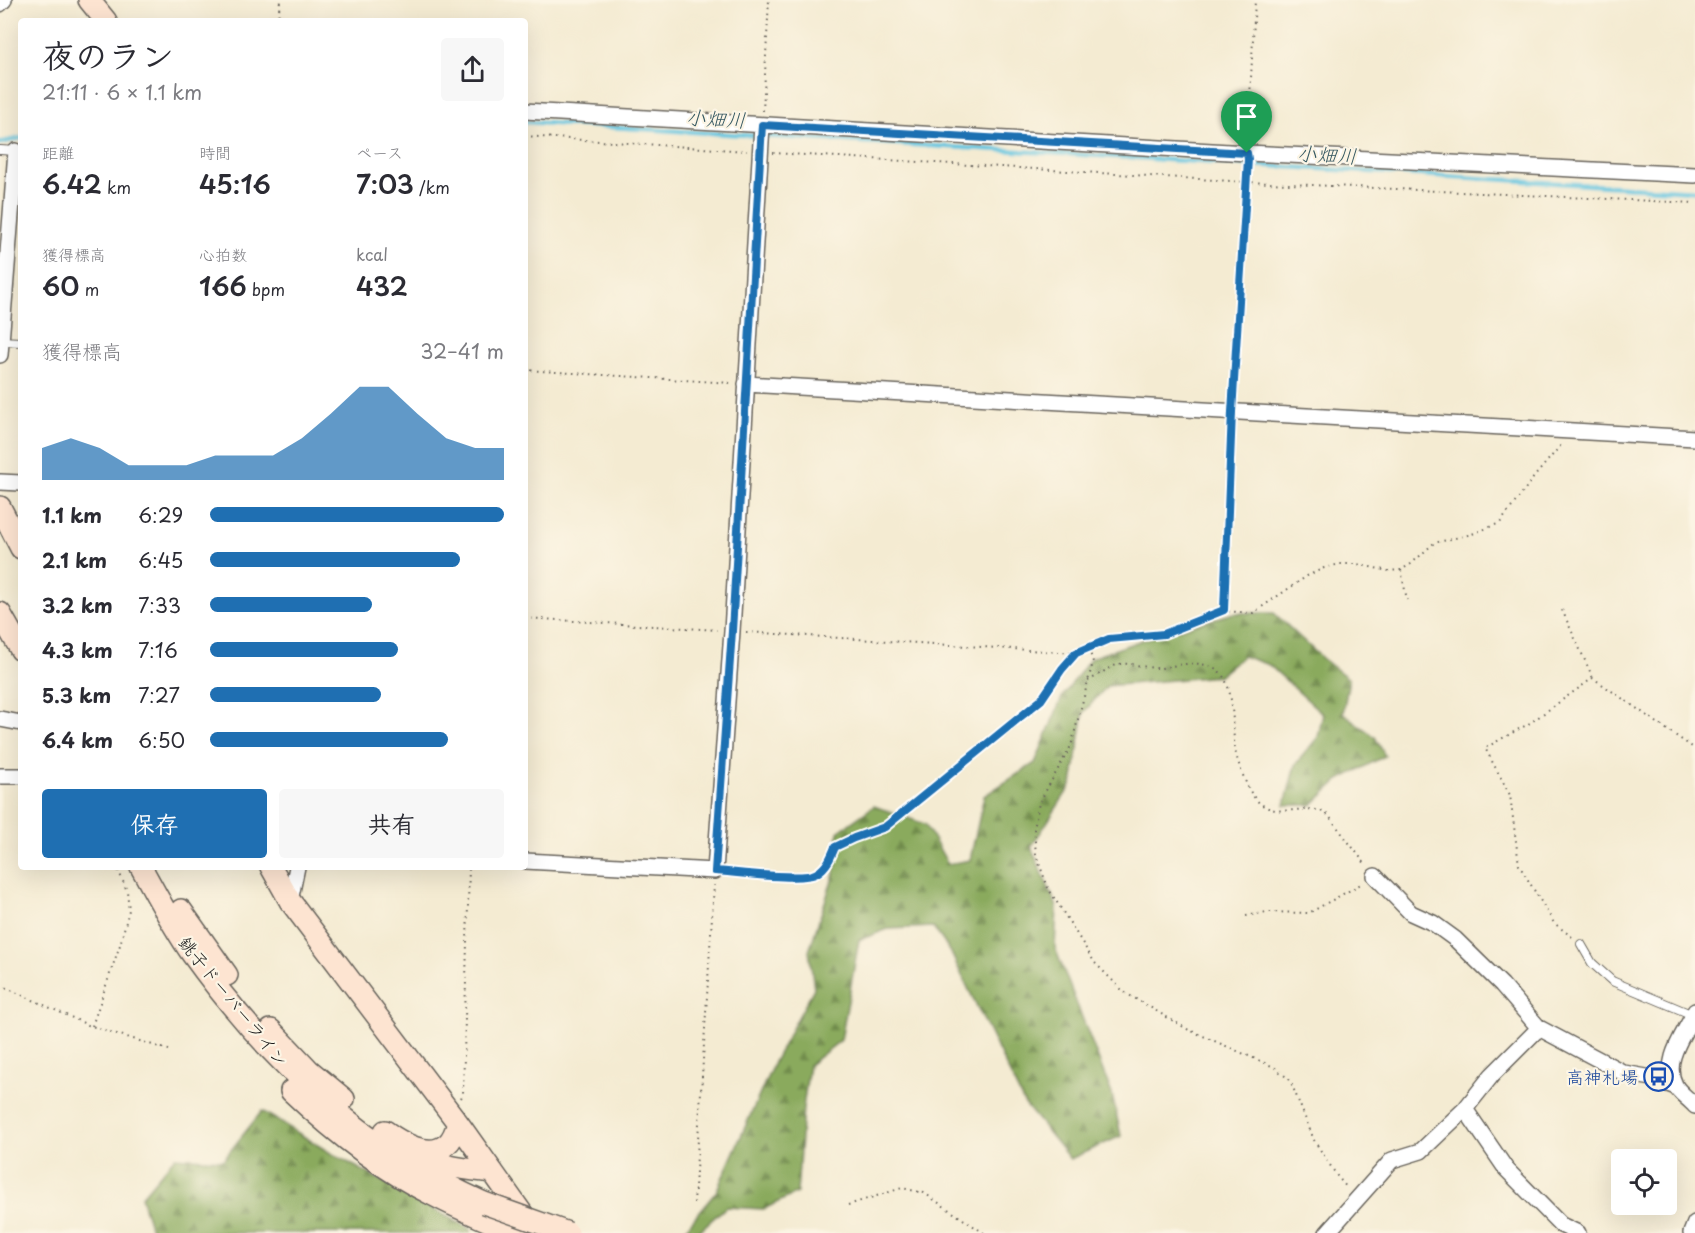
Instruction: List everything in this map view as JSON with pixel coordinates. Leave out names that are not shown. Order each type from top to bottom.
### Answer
[{"type":"main road","points":[[89,0],[104,18]]},
{"type":"main road","points":[[0,507],[18,542]]},
{"type":"main road","points":[[0,613],[18,645]]},
{"type":"main road","points":[[273,870],[290,900],[456,1119],[536,1233]]},
{"type":"main road","points":[[146,876],[174,899],[216,962],[258,1015],[332,1090],[429,1160],[443,1165],[493,1172]]},
{"type":"main road","name":"銚子ドーバーライン","points":[[146,876],[191,952],[260,1039],[313,1092],[365,1134],[400,1158],[461,1193],[568,1233]]},
{"type":"main road","points":[[191,952],[193,972],[232,1027],[270,1070],[309,1108],[341,1135],[401,1178],[514,1233]]},
{"type":"main road","points":[[408,1146],[439,1149],[448,1144],[456,1119]]},
{"type":"street","points":[[0,4],[4,0]]},
{"type":"street","points":[[528,111],[1247,153],[1695,175]]},
{"type":"street","points":[[528,861],[715,871],[732,631],[762,125]]},
{"type":"street","points":[[0,355],[18,160]]},
{"type":"street","points":[[746,384],[1695,438]]},
{"type":"street","points":[[0,482],[18,483]]},
{"type":"street","points":[[0,719],[18,722]]},
{"type":"street","points":[[0,776],[18,776]]},
{"type":"street","points":[[290,900],[296,870]]},
{"type":"street","points":[[1375,876],[1411,913],[1433,922],[1455,939],[1502,985],[1539,1028],[1624,1073],[1652,1078],[1676,1087],[1695,1106]]},
{"type":"street","points":[[1676,1087],[1670,1069],[1679,1041],[1694,1013]]},
{"type":"street","points":[[1327,1233],[1392,1160],[1421,1151],[1465,1109],[1492,1075],[1539,1028]]},
{"type":"street","points":[[1465,1109],[1506,1169],[1561,1225],[1578,1233]]},
{"type":"street","points":[[1691,1233],[1695,1223]]},
{"type":"lane","points":[[0,150],[18,150]]},
{"type":"lane","points":[[0,341],[18,342]]},
{"type":"lane","points":[[1581,944],[1592,963],[1612,981],[1694,1013]]},
{"type":"path","points":[[278,18],[280,0]]},
{"type":"path","points":[[762,125],[769,0]]},
{"type":"path","points":[[1224,610],[1232,412],[1247,182],[1255,0]]},
{"type":"path","points":[[528,136],[1247,182],[1695,203]]},
{"type":"path","points":[[528,370],[746,384]]},
{"type":"path","points":[[528,618],[1076,653],[1109,639],[1164,634],[1224,610],[1253,613],[1307,576],[1324,568],[1340,564],[1357,564],[1388,571],[1401,570],[1412,564],[1434,543],[1472,534],[1500,523],[1534,477],[1573,432]]},
{"type":"path","points":[[1401,570],[1407,600]]},
{"type":"path","points":[[1562,610],[1593,678],[1695,749]]},
{"type":"path","points":[[1089,648],[1093,662],[1071,746],[1039,803],[1035,829],[1036,855],[1048,888],[1095,963],[1124,992],[1187,1029],[1274,1067],[1290,1080],[1314,1140],[1337,1176],[1357,1200]]},
{"type":"path","points":[[694,1203],[715,871],[800,877],[816,875],[829,863],[835,847],[885,827],[1041,700],[1076,653]]},
{"type":"path","points":[[1088,681],[1121,664],[1159,668],[1186,662],[1213,666],[1222,674],[1229,688],[1236,754],[1252,795],[1270,809],[1286,812],[1322,810],[1375,876],[1309,913],[1267,912],[1246,916]]},
{"type":"path","points":[[1581,944],[1554,923],[1519,865],[1510,795],[1485,748],[1530,723],[1593,678]]},
{"type":"path","points":[[92,1026],[120,945],[129,910],[127,891],[118,870]]},
{"type":"path","points":[[456,1119],[463,1094],[469,870]]},
{"type":"path","points":[[0,984],[92,1026],[172,1051]]},
{"type":"path","points":[[848,1205],[902,1188],[924,1193],[984,1233]]},
{"type":"green space","points":[[1234,613],[1274,613],[1323,659],[1349,679],[1343,713],[1375,737],[1385,756],[1339,780],[1312,805],[1285,805],[1295,765],[1318,737],[1323,714],[1269,665],[1243,656],[1218,676],[1107,686],[1084,712],[1072,784],[1031,847],[1057,907],[1055,948],[1112,1094],[1121,1136],[1070,1159],[1024,1103],[950,951],[933,927],[888,929],[859,940],[841,1040],[809,1065],[803,1108],[797,1193],[764,1209],[726,1207],[697,1233],[682,1233],[716,1192],[775,1060],[814,988],[809,951],[835,871],[838,832],[874,806],[925,824],[948,864],[970,860],[984,796],[1035,763],[1062,697],[1091,658],[1142,640]]},
{"type":"green space","points":[[262,1111],[329,1152],[470,1229],[470,1233],[152,1233],[141,1197],[175,1157],[223,1160]]},
{"type":"waterway","name":"小畑川","points":[[528,122],[1695,191]]},
{"type":"waterway","name":"小畑川","points":[[0,143],[18,139]]},
{"type":"place","name":"高神札場","points":[[1659,1076]]},
{"type":"route","points":[[762,125],[1247,153],[1232,412],[1224,610],[1164,634],[1109,639],[1076,653],[1041,700],[885,827],[835,847],[829,863],[816,875],[800,877],[715,871],[732,631],[762,125]]}]
